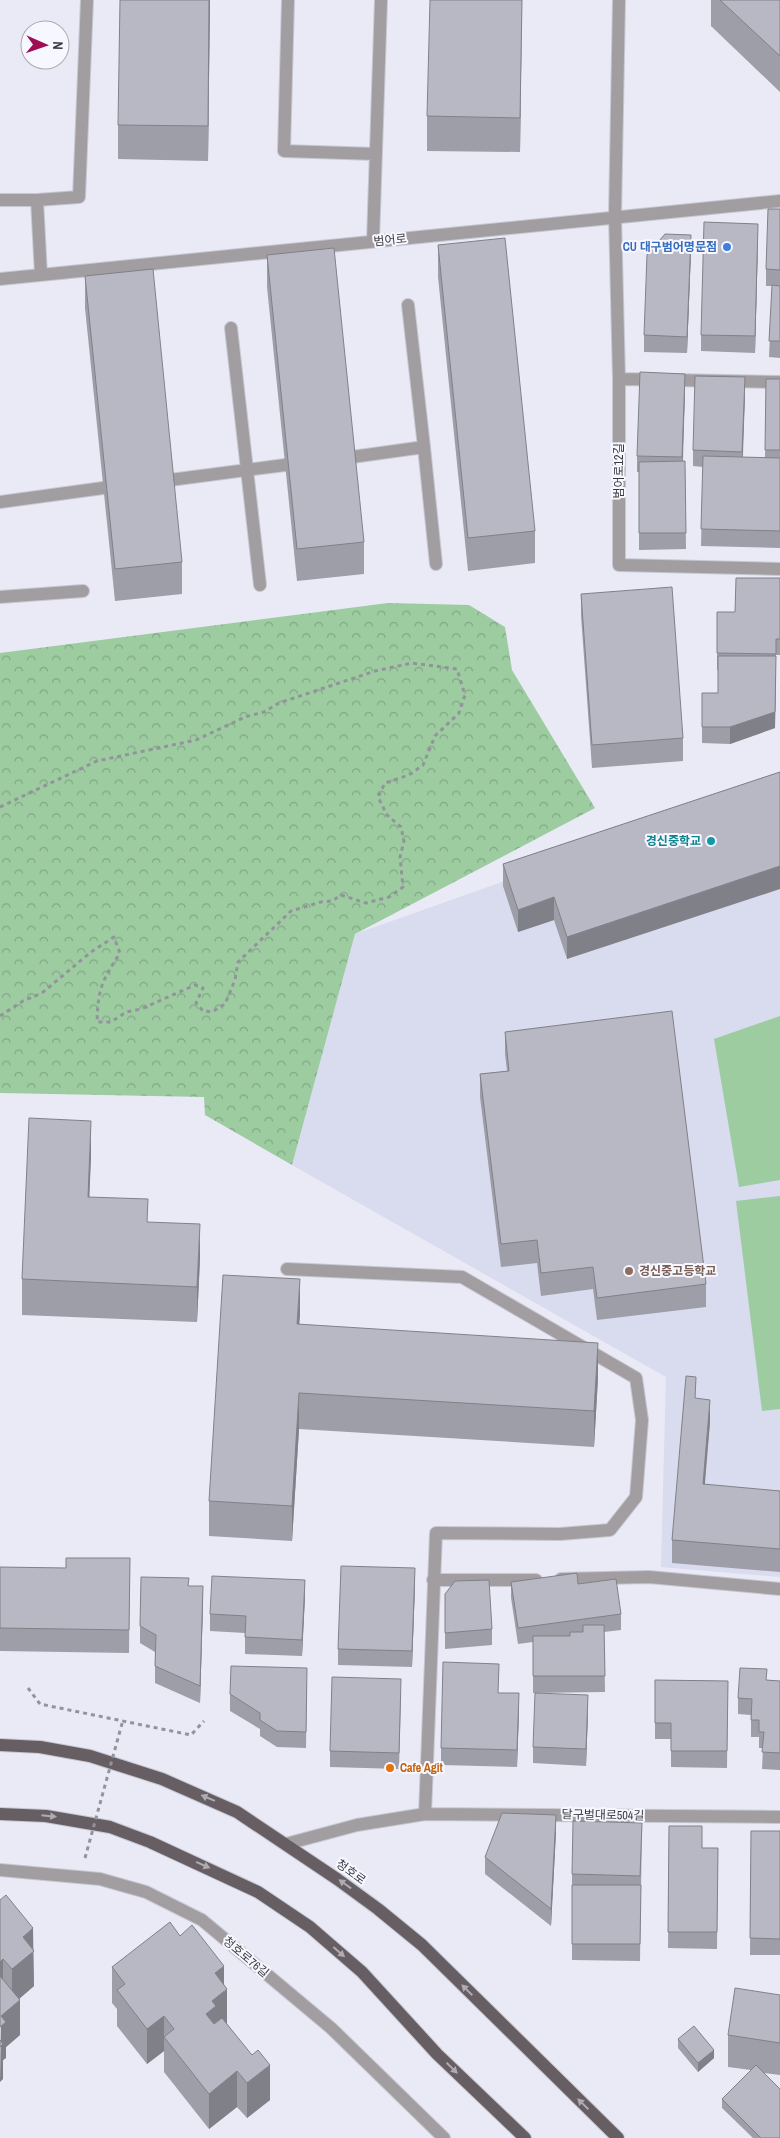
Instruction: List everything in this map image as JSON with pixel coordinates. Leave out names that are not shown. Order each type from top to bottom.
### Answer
[{"type":"main road","name":"청호로","points":[[0,1745],[40,1747],[90,1756],[162,1779],[212,1799],[237,1812],[378,1909],[422,1945],[618,2138]]},
{"type":"main road","points":[[0,1814],[46,1816],[110,1827],[150,1842],[258,1892],[310,1927],[362,1972],[437,2054],[525,2138]]},
{"type":"street","points":[[0,200],[79,197],[87,0]]},
{"type":"street","points":[[288,0],[284,152],[376,154]]},
{"type":"street","points":[[373,241],[381,0]]},
{"type":"street","name":"범어로12길","points":[[619,0],[615,216],[619,379],[619,565],[780,570]]},
{"type":"street","points":[[37,200],[41,275]]},
{"type":"street","name":"범어로","points":[[0,279],[615,216],[780,202]]},
{"type":"street","points":[[408,305],[436,564]]},
{"type":"street","points":[[231,328],[260,584]]},
{"type":"street","points":[[619,379],[780,382]]},
{"type":"street","points":[[352,457],[424,447]]},
{"type":"street","points":[[170,480],[285,465]]},
{"type":"street","points":[[0,502],[103,488]]},
{"type":"street","points":[[0,597],[83,591]]},
{"type":"street","points":[[287,1268],[462,1277],[636,1378],[642,1420],[636,1497],[610,1530],[560,1534],[436,1534],[425,1814]]},
{"type":"street","points":[[433,1580],[472,1582],[649,1577],[780,1589]]},
{"type":"street","name":"달구벌대로504길","points":[[286,1844],[357,1825],[425,1814],[780,1817]]},
{"type":"street","name":"청호로76길","points":[[0,1870],[100,1879],[146,1892],[202,1920],[331,2028],[444,2138]]},
{"type":"path","points":[[0,807],[97,761],[196,740],[245,717],[264,712],[279,703],[375,671],[412,663],[458,669],[465,695],[459,713],[435,736],[422,765],[409,774],[385,783],[378,797],[387,815],[401,827],[404,841],[400,857],[403,887],[389,897],[366,903],[341,895],[332,901],[321,902],[291,912],[238,962],[235,980],[225,1004],[212,1012],[203,1011],[196,1003],[203,988],[195,985],[141,1009],[126,1012],[111,1022],[97,1022],[98,994],[106,975],[120,952],[114,937],[91,952],[42,994],[23,1001],[0,1016]]},
{"type":"path","points":[[28,1688],[40,1704],[123,1720],[191,1736],[204,1721]]},
{"type":"path","points":[[85,1858],[123,1720]]},
{"type":"shaded area","name":"경신중고등학교","points":[[780,784],[780,1577],[661,1567],[666,1377],[292,1165],[355,934]]},
{"type":"green space","points":[[388,603],[469,605],[505,627],[512,670],[595,808],[355,934],[292,1165],[205,1115],[204,1097],[0,1093],[0,653]]},
{"type":"green space","points":[[780,1016],[780,1180],[739,1187],[714,1039]]},
{"type":"green space","points":[[780,1196],[780,1409],[762,1411],[736,1201]]},
{"type":"building","points":[[120,0],[209,0],[208,126],[118,125]]},
{"type":"building","points":[[430,0],[522,0],[520,118],[427,116]]},
{"type":"building","points":[[720,0],[780,0],[780,56]]},
{"type":"building","points":[[768,209],[780,209],[780,270],[766,269]]},
{"type":"building","points":[[704,222],[758,224],[755,336],[701,335]]},
{"type":"building","points":[[665,234],[691,235],[687,337],[644,335],[647,255]]},
{"type":"building","points":[[505,238],[535,531],[468,538],[438,245]]},
{"type":"building","points":[[334,248],[364,542],[297,549],[267,255]]},
{"type":"building","points":[[153,269],[182,562],[115,569],[85,276]]},
{"type":"building","points":[[772,285],[780,286],[780,341],[769,341]]},
{"type":"building","points":[[640,372],[685,374],[682,457],[637,456]]},
{"type":"building","points":[[695,376],[745,377],[742,452],[693,450]]},
{"type":"building","points":[[766,379],[780,379],[780,450],[765,450]]},
{"type":"building","points":[[703,456],[780,458],[780,531],[701,529]]},
{"type":"building","points":[[685,461],[686,533],[639,533],[639,462]]},
{"type":"building","points":[[736,578],[780,578],[780,639],[776,639],[776,654],[717,653],[717,612],[735,612]]},
{"type":"building","points":[[672,587],[683,738],[592,745],[581,594]]},
{"type":"building","points":[[718,656],[776,656],[775,712],[730,727],[702,727],[702,693],[718,693]]},
{"type":"building","name":"경신중학교","points":[[780,772],[780,866],[567,937],[554,897],[518,910],[503,864]]},
{"type":"building","points":[[672,1011],[706,1284],[597,1298],[593,1267],[541,1273],[537,1240],[501,1244],[480,1074],[509,1071],[505,1032]]},
{"type":"building","points":[[29,1118],[91,1121],[88,1197],[148,1199],[147,1222],[200,1224],[197,1287],[22,1279]]},
{"type":"building","points":[[223,1275],[300,1279],[297,1324],[598,1343],[594,1411],[299,1393],[292,1506],[209,1501]]},
{"type":"building","points":[[686,1376],[696,1377],[695,1398],[710,1400],[703,1484],[780,1491],[780,1549],[672,1540]]},
{"type":"building","points":[[66,1558],[130,1558],[129,1630],[0,1628],[0,1567],[66,1568]]},
{"type":"building","points":[[341,1566],[415,1568],[412,1651],[338,1649]]},
{"type":"building","points":[[577,1573],[578,1584],[616,1579],[621,1614],[518,1628],[511,1582]]},
{"type":"building","points":[[212,1576],[305,1580],[302,1640],[245,1637],[246,1616],[210,1614]]},
{"type":"building","points":[[141,1577],[189,1578],[188,1586],[203,1586],[200,1686],[155,1666],[156,1635],[140,1626]]},
{"type":"building","points":[[489,1580],[492,1629],[445,1633],[445,1594],[455,1581]]},
{"type":"building","points":[[583,1625],[604,1625],[605,1676],[533,1676],[533,1636],[570,1636],[570,1632],[583,1632]]},
{"type":"building","points":[[443,1662],[499,1664],[498,1693],[519,1693],[517,1750],[441,1748]]},
{"type":"building","points":[[231,1666],[307,1668],[306,1732],[277,1731],[260,1720],[260,1713],[230,1694]]},
{"type":"building","points":[[740,1668],[767,1669],[766,1680],[780,1681],[780,1753],[762,1752],[764,1732],[759,1732],[759,1720],[751,1720],[752,1699],[738,1698]]},
{"type":"building","points":[[332,1677],[401,1679],[399,1753],[330,1751]]},
{"type":"building","points":[[655,1680],[728,1681],[727,1751],[671,1751],[671,1723],[655,1723]]},
{"type":"building","points":[[535,1693],[588,1695],[586,1749],[533,1747]]},
{"type":"building","points":[[502,1813],[556,1815],[551,1909],[485,1857]]},
{"type":"building","points":[[573,1821],[642,1823],[640,1876],[572,1874]]},
{"type":"building","points":[[669,1826],[702,1826],[702,1848],[718,1848],[717,1932],[668,1932]]},
{"type":"building","points":[[751,1831],[780,1831],[780,1939],[750,1938]]},
{"type":"building","points":[[572,1885],[641,1885],[640,1944],[572,1944]]},
{"type":"building","points":[[6,1895],[33,1928],[23,1937],[34,1951],[12,1969],[3,1959],[0,1962],[0,1900]]},
{"type":"building","points":[[170,1922],[180,1936],[192,1925],[224,1966],[215,1973],[227,1989],[212,2001],[216,2006],[206,2014],[214,2024],[222,2018],[252,2055],[258,2050],[270,2065],[247,2083],[237,2071],[209,2094],[164,2037],[174,2029],[164,2016],[147,2029],[117,1990],[125,1984],[112,1967]]},
{"type":"building","points":[[0,1976],[20,2000],[1,2016],[6,2022],[0,2027]]},
{"type":"building","points":[[735,1988],[780,1995],[780,2043],[728,2035]]},
{"type":"building","points":[[694,2026],[714,2050],[698,2063],[678,2039]]},
{"type":"building","points":[[756,2065],[780,2089],[780,2138],[761,2138],[722,2099]]},
{"type":"place","name":"CU 대구범어명문점","points":[[727,247]]},
{"type":"place","name":"경신중학교","points":[[711,841]]},
{"type":"place","name":"경신중고등학교","points":[[629,1271]]},
{"type":"place","name":"Cafe Agit","points":[[390,1768]]}]
